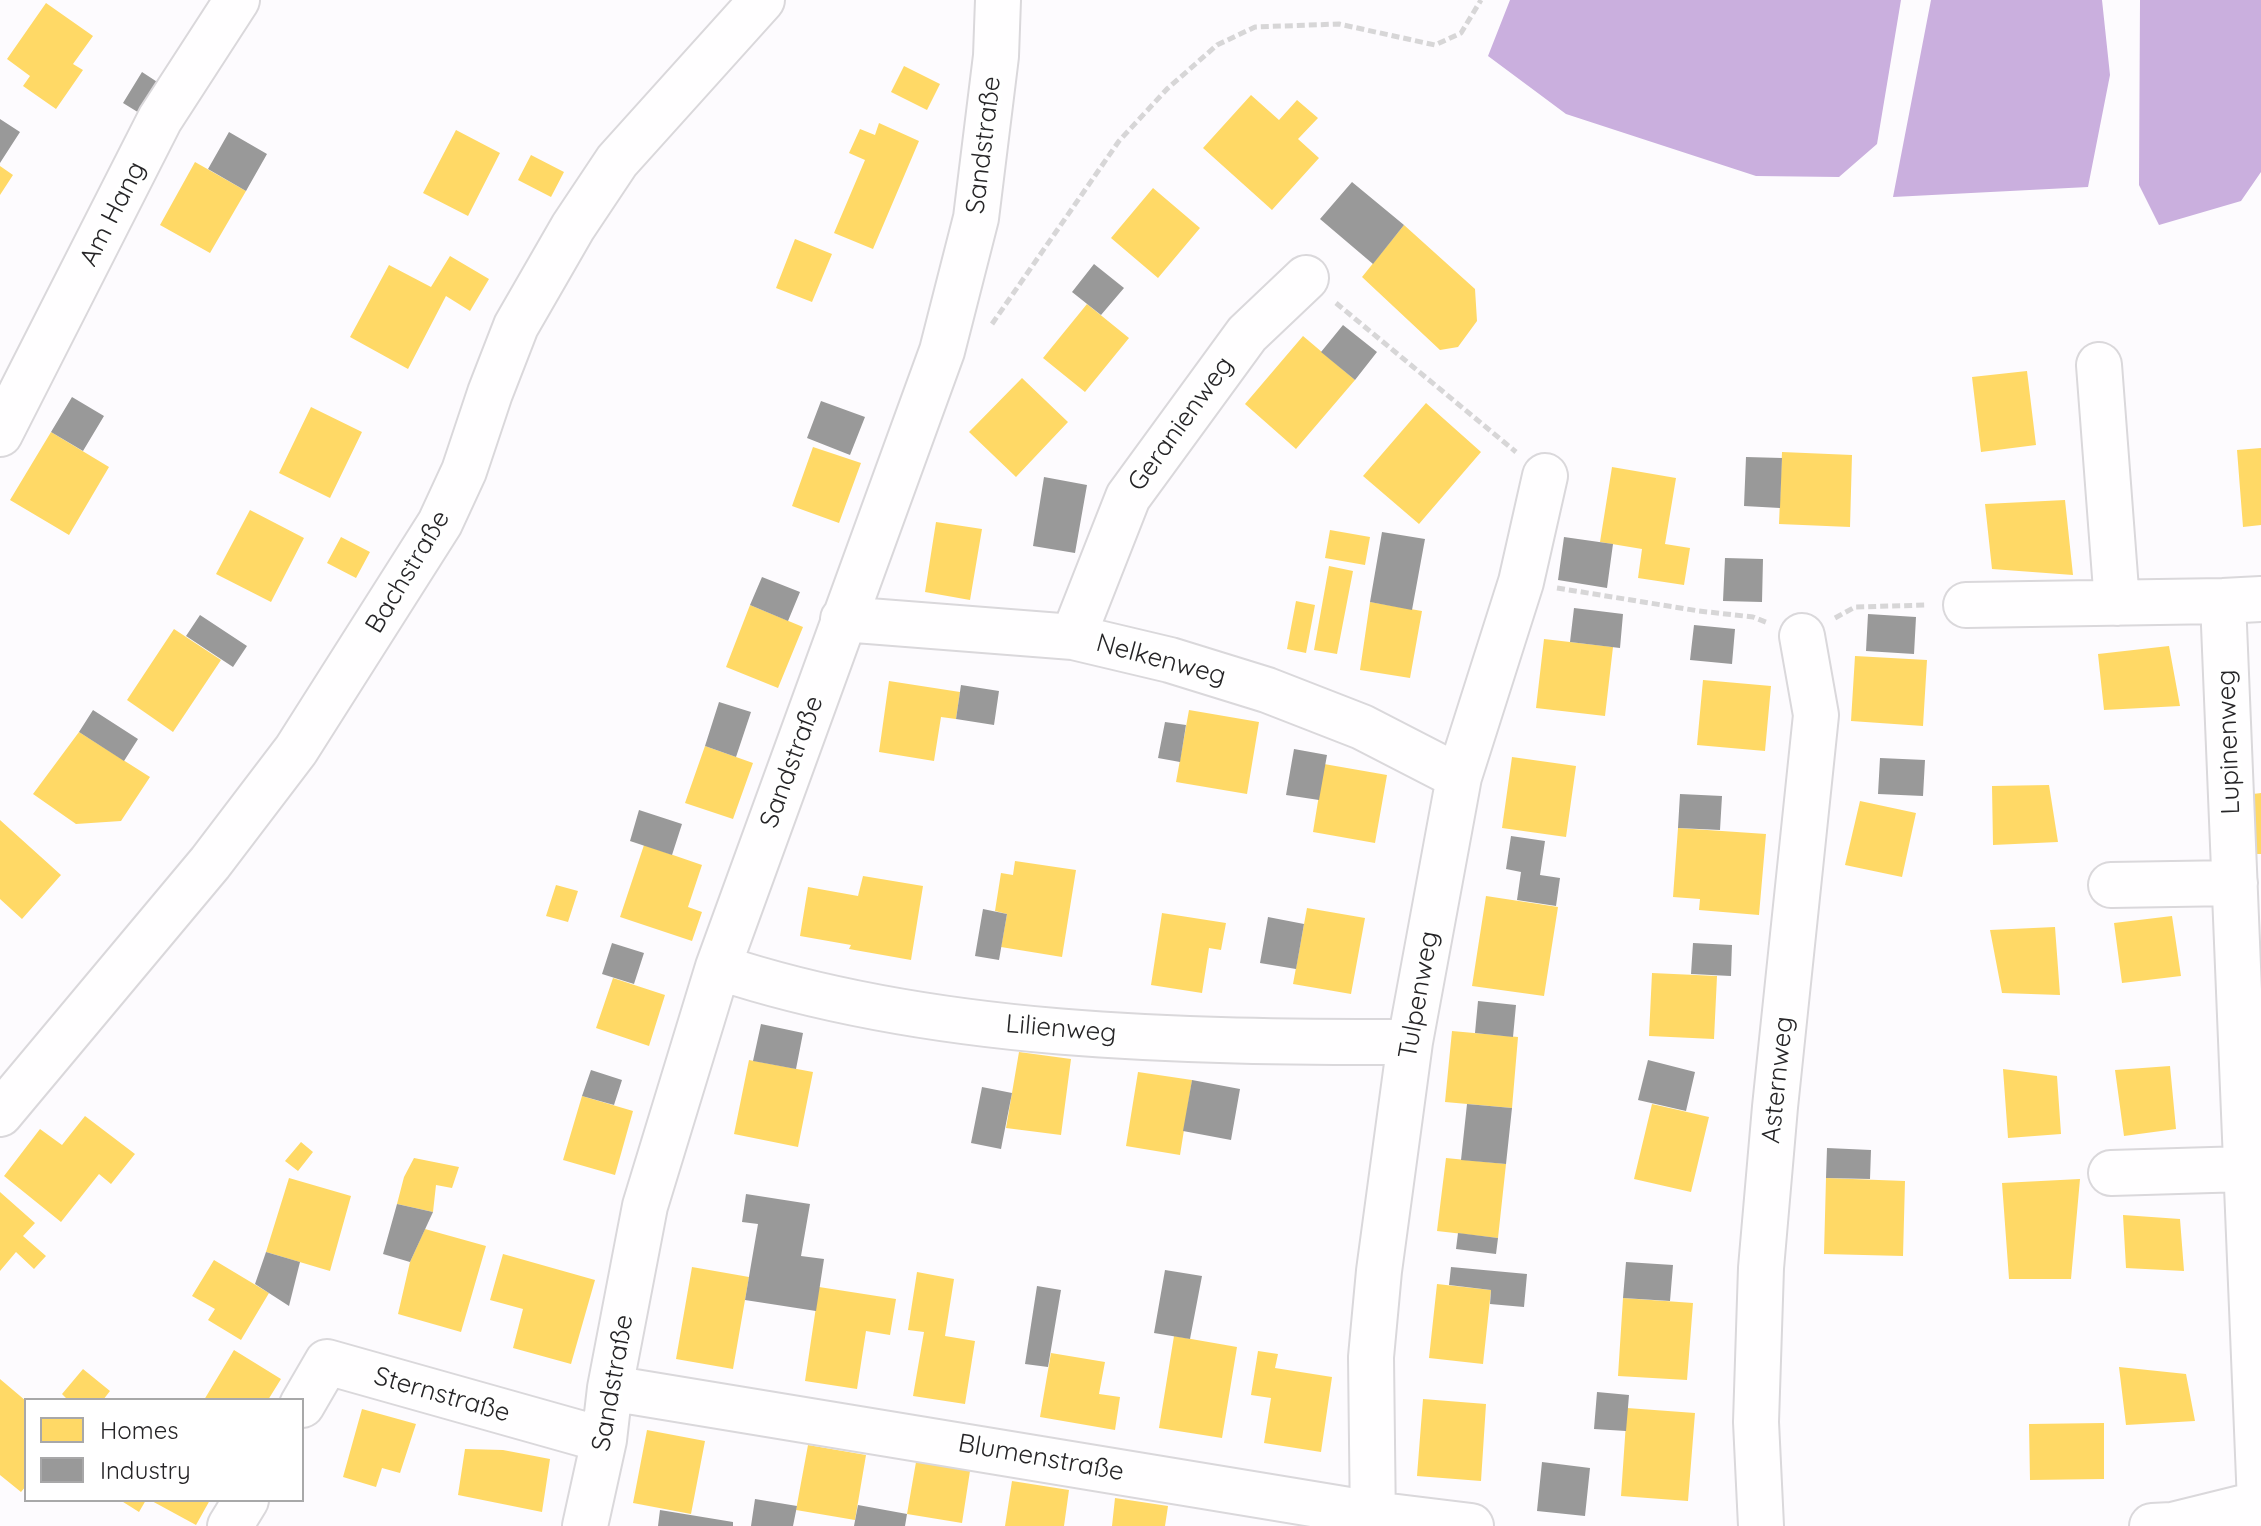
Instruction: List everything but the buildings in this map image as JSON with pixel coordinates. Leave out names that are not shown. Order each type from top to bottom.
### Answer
[{"type":"street","name":"Am Hang","points":[[0,434],[160,119],[237,0]]},
{"type":"street","name":"Bachstraße","points":[[0,1114],[210,863],[296,750],[440,523],[464,471],[516,326],[573,227],[617,161],[762,0]]},
{"type":"street","name":"Sandstraße","points":[[585,1526],[604,1440],[610,1388],[645,1206],[718,967],[942,351],[976,218],[996,56],[998,0]]},
{"type":"street","name":"Geranienweg","points":[[1073,637],[1128,497],[1247,334],[1306,278]]},
{"type":"street","points":[[2099,365],[2117,603]]},
{"type":"street","name":"Tulpenweg","points":[[1373,1520],[1371,1357],[1379,1271],[1410,1042],[1459,777],[1521,582],[1545,476]]},
{"type":"street","name":"Lupinenweg","points":[[1966,605],[2242,600],[2235,883],[2260,1503]]},
{"type":"street","name":"Nelkenweg","points":[[843,619],[1073,637],[1170,660],[1267,690],[1362,727],[1459,777]]},
{"type":"street","name":"Asternweg","points":[[1761,1526],[1756,1422],[1761,1268],[1816,715],[1802,636]]},
{"type":"street","points":[[2111,885],[2235,883]]},
{"type":"street","name":"Lilienweg","points":[[718,967],[776,987],[880,1010],[981,1023],[1103,1034],[1288,1042],[1410,1042]]},
{"type":"street","points":[[2111,1173],[2245,1169]]},
{"type":"street","name":"Sternstraße","points":[[304,1402],[327,1362],[604,1440]]},
{"type":"street","name":"Blumenstraße","points":[[610,1388],[848,1425],[1373,1520],[1471,1526]]},
{"type":"street","points":[[230,1526],[245,1502]]},
{"type":"street","points":[[2152,1526],[2172,1526],[2260,1503]]},
{"type":"path","points":[[984,336],[1119,141],[1167,89],[1217,45],[1255,27],[1339,24],[1435,45],[1461,33],[1481,0]]},
{"type":"path","points":[[1306,278],[1545,476]]},
{"type":"path","points":[[1521,582],[1753,617],[1802,636],[1855,607],[1966,605]]},
{"type":"shaded area","points":[[1510,0],[1901,0],[1877,144],[1839,177],[1756,176],[1566,114],[1488,56]]},
{"type":"shaded area","points":[[1931,0],[2102,0],[2110,75],[2088,187],[1893,197]]},
{"type":"shaded area","points":[[2140,0],[2261,0],[2261,172],[2241,201],[2159,225],[2139,185]]}]
